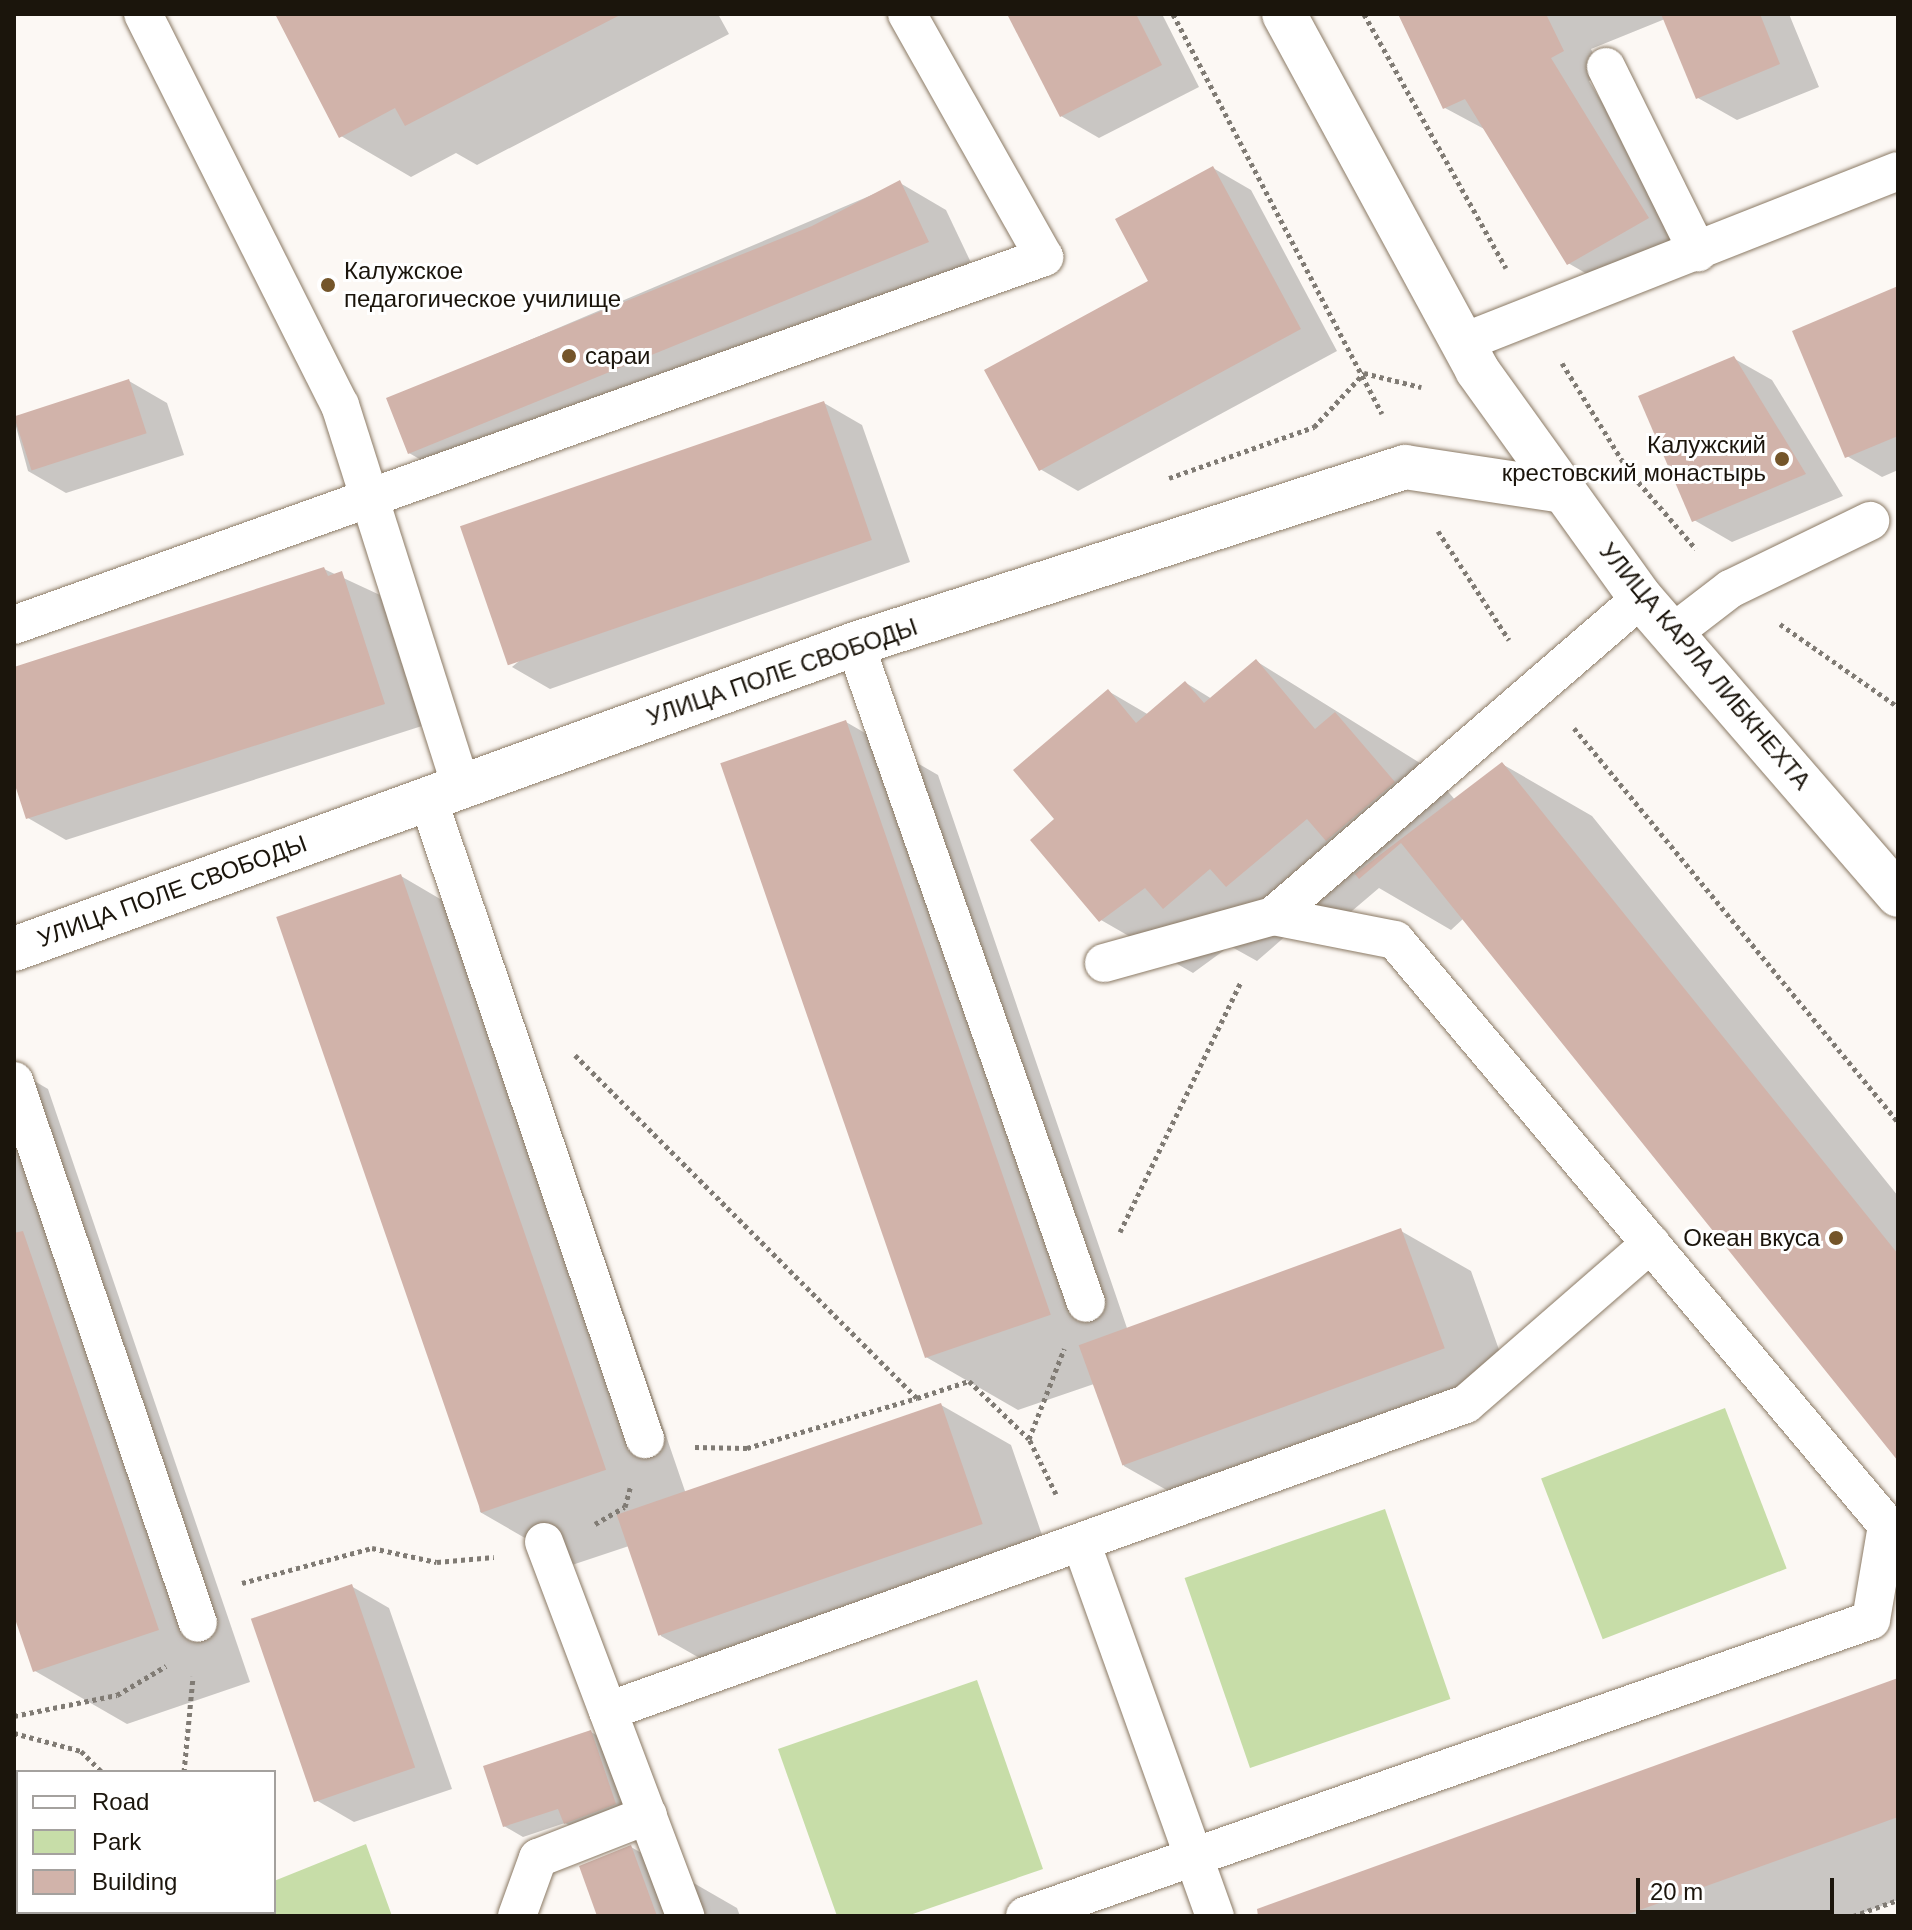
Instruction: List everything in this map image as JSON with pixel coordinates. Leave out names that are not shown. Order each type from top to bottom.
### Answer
[{"type":"street","name":"УЛИЦА КАРЛА ЛИБКНЕХТА","points":[[1284,14],[1464,342],[1563,491],[1641,598],[1674,632],[1898,895]]},
{"type":"street","name":"УЛИЦА ПОЛЕ СВОБОДЫ","points":[[14,949],[855,644],[1405,467],[1563,491]]},
{"type":"lane","points":[[143,14],[340,405],[445,793],[645,1439]]},
{"type":"lane","points":[[14,625],[1044,257],[907,14]]},
{"type":"lane","points":[[1606,67],[1698,252]]},
{"type":"lane","points":[[1464,342],[1898,171]]},
{"type":"lane","points":[[1674,632],[1730,589],[1870,521]]},
{"type":"lane","points":[[1104,963],[1273,916],[1641,598]]},
{"type":"lane","points":[[855,644],[1086,1303]]},
{"type":"lane","points":[[1025,1916],[1871,1620],[1887,1525],[1395,940],[1273,916]]},
{"type":"lane","points":[[14,1081],[198,1623]]},
{"type":"lane","points":[[608,1711],[1082,1545],[1466,1404],[1651,1243]]},
{"type":"lane","points":[[544,1542],[685,1916]]},
{"type":"lane","points":[[1082,1545],[1215,1916]]},
{"type":"lane","points":[[517,1916],[538,1858],[648,1815]]},
{"type":"path","points":[[1173,14],[1364,373],[1405,467],[1443,541],[1539,685],[1898,1122]]},
{"type":"path","points":[[1364,14],[1533,315],[1628,470],[1730,589],[1898,707]]},
{"type":"path","points":[[1029,1439],[1086,1303],[1273,916]]},
{"type":"path","points":[[561,1042],[917,1398]]},
{"type":"path","points":[[14,1716],[117,1695],[159,1675],[198,1623],[239,1584],[372,1548],[437,1562],[489,1559],[544,1542],[625,1507],[645,1439],[747,1448],[969,1381],[1029,1439],[1082,1545]]},
{"type":"path","points":[[184,1770],[198,1623]]},
{"type":"path","points":[[14,1733],[81,1751],[100,1770]]},
{"type":"path","points":[[1853,1916],[1898,1900]]},
{"type":"green space","points":[[1725,1408],[1787,1569],[1603,1639],[1541,1479]]},
{"type":"green space","points":[[1385,1509],[1450,1699],[1250,1768],[1185,1578]]},
{"type":"green space","points":[[977,1680],[1043,1869],[907,1916],[837,1916],[778,1749]]},
{"type":"green space","points":[[366,1844],[392,1916],[185,1916],[276,1914],[276,1880]]},
{"type":"building","points":[[275,14],[622,14],[405,126],[395,108],[339,138]]},
{"type":"building","points":[[1007,14],[1136,14],[1162,65],[1060,117]]},
{"type":"building","points":[[1398,14],[1546,14],[1564,51],[1551,58],[1649,218],[1567,265],[1465,99],[1443,109]]},
{"type":"building","points":[[1661,14],[1760,14],[1780,64],[1696,99]]},
{"type":"building","points":[[1213,166],[1301,329],[1039,471],[984,370],[1148,281],[1115,219]]},
{"type":"building","name":"сараи","points":[[900,180],[929,242],[408,454],[386,398],[812,226]]},
{"type":"building","points":[[1898,286],[1898,436],[1845,458],[1792,331]]},
{"type":"building","points":[[1734,356],[1806,474],[1692,522],[1638,396]]},
{"type":"building","points":[[129,379],[147,433],[32,471],[14,416]]},
{"type":"building","points":[[824,401],[872,540],[508,665],[460,526]]},
{"type":"building","points":[[324,567],[328,576],[342,571],[385,704],[26,819],[14,782],[14,667]]},
{"type":"building","points":[[1256,659],[1315,729],[1335,712],[1395,782],[1326,841],[1307,819],[1226,887],[1210,869],[1163,909],[1145,888],[1099,922],[1030,840],[1054,819],[1013,770],[1108,689],[1136,723],[1185,681],[1204,703]]},
{"type":"building","points":[[846,720],[1051,1315],[925,1358],[720,763]]},
{"type":"building","points":[[1502,762],[1898,1254],[1898,1461],[1401,843],[1359,879],[1355,874]]},
{"type":"building","points":[[401,874],[606,1470],[481,1513],[276,917]]},
{"type":"building","points":[[1401,1228],[1445,1348],[1122,1466],[1079,1345]]},
{"type":"building","points":[[23,1231],[159,1630],[33,1672],[14,1616],[14,1233]]},
{"type":"building","points":[[941,1403],[983,1524],[658,1636],[617,1515]]},
{"type":"building","points":[[352,1584],[415,1767],[314,1802],[251,1619]]},
{"type":"building","points":[[1898,1678],[1898,1817],[1623,1916],[1258,1916],[1257,1909]]},
{"type":"building","points":[[591,1730],[616,1804],[564,1824],[558,1809],[503,1827],[483,1766]]},
{"type":"building","points":[[631,1845],[657,1916],[597,1916],[579,1866]]},
{"type":"place","name":"Калужское педагогическое училище","points":[[328,285]]},
{"type":"place","name":"сараи","points":[[569,356]]},
{"type":"place","name":"Калужский крестовский монастырь","points":[[1782,459]]},
{"type":"place","name":"Океан вкуса","points":[[1836,1238]]}]
